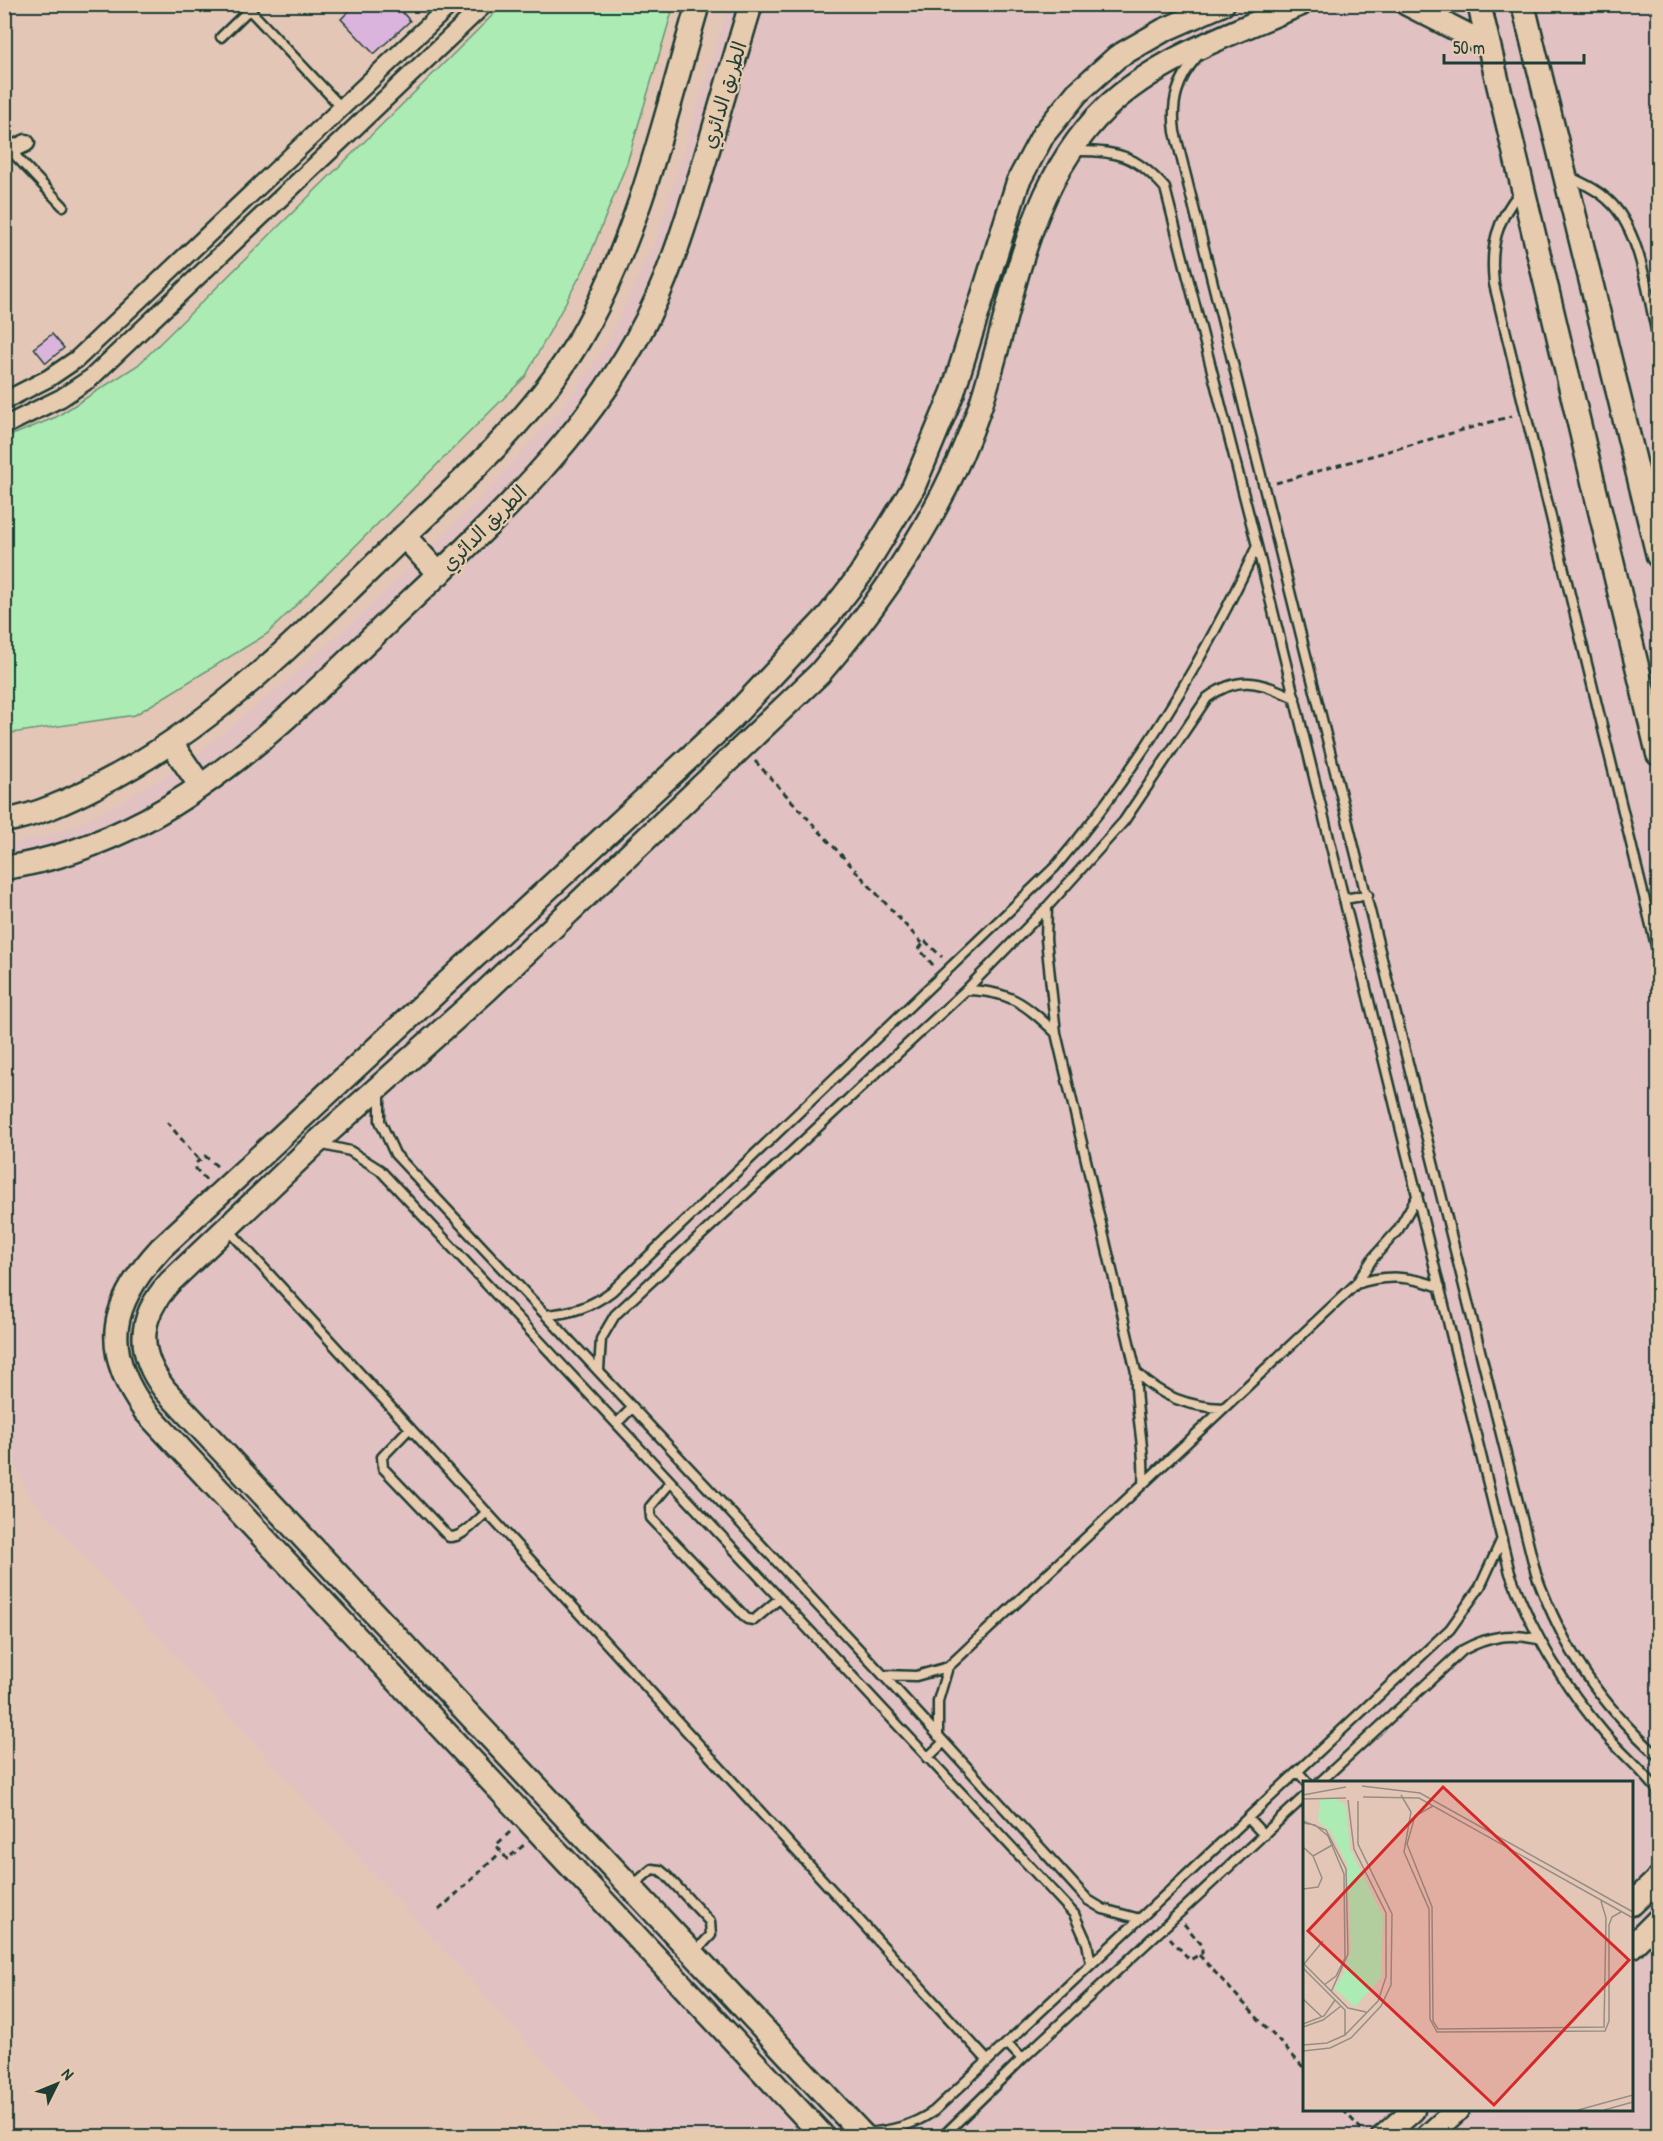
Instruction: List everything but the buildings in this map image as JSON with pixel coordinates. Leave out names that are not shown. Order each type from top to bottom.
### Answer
[{"type":"street","points":[[4,401],[49,378],[77,359],[452,4]]},
{"type":"street","points":[[4,426],[53,403],[91,378],[485,4]]},
{"type":"street","points":[[4,821],[28,817],[76,797],[124,772],[171,743],[269,666],[492,451],[526,414],[557,373],[585,330],[628,238],[698,4]]},
{"type":"street","name":"الطريق الدائري","points":[[4,868],[27,865],[88,846],[146,820],[200,785],[277,727],[439,574],[525,486],[588,416],[638,336],[676,251],[751,4]]},
{"type":"street","points":[[823,2136],[145,1411],[130,1391],[120,1367],[116,1342],[118,1317],[126,1293],[139,1272],[219,1193],[731,719],[795,653],[860,575],[913,488],[953,392],[1018,182],[1048,127],[1077,93],[1117,57],[1140,42],[1223,4]]},
{"type":"street","points":[[862,2135],[153,1374],[146,1355],[144,1335],[147,1315],[156,1297],[315,1144],[486,991],[744,748],[819,674],[862,624],[917,540],[942,494],[980,405],[1022,254],[1045,194],[1070,151],[1107,108],[1152,74],[1208,44],[1301,4]]},
{"type":"street","points":[[1407,4],[1489,46]]},
{"type":"street","points":[[1479,4],[1523,189],[1652,701],[1659,754]]},
{"type":"street","points":[[1523,4],[1659,556]]},
{"type":"street","points":[[8,152],[26,143]]},
{"type":"street","points":[[999,246],[1022,254]]},
{"type":"street","points":[[404,536],[439,574]]},
{"type":"street","points":[[171,743],[200,785]]},
{"type":"street","points":[[464,968],[486,991]]},
{"type":"street","points":[[219,1193],[228,1228]]},
{"type":"street","points":[[505,1798],[527,1777]]},
{"type":"street","points":[[1633,1903],[1659,1879]]},
{"type":"street","points":[[1633,1945],[1659,1920]]},
{"type":"street","points":[[761,2070],[783,2050]]},
{"type":"street","points":[[1384,2136],[1409,2113],[1426,2136],[1455,2111]]},
{"type":"lane","points":[[221,37],[249,6],[342,108]]},
{"type":"lane","points":[[1208,44],[1187,68],[1176,88],[1172,111],[1180,156],[1368,895],[1536,1574],[1551,1614],[1595,1690],[1623,1723],[1659,1756]]},
{"type":"lane","points":[[1070,151],[1102,150],[1126,156],[1148,169],[1165,188],[1295,698],[1510,1573],[1538,1639],[1577,1701],[1659,1791]]},
{"type":"lane","points":[[8,152],[63,206]]},
{"type":"lane","points":[[1563,173],[1610,200],[1623,217],[1633,236],[1659,339]]},
{"type":"lane","points":[[1523,189],[1506,208],[1495,232],[1491,258],[1494,284],[1659,954]]},
{"type":"lane","points":[[546,1314],[570,1313],[585,1308],[612,1291],[1055,867],[1104,806],[1148,742],[1230,601],[1257,546]]},
{"type":"lane","points":[[599,1370],[601,1339],[615,1315],[966,990],[1047,907],[1124,821],[1207,698],[1221,688],[1238,682],[1255,682],[1295,698]]},
{"type":"lane","points":[[1344,899],[1368,895]]},
{"type":"lane","points":[[1047,907],[1048,961],[1056,1033],[1136,1372],[1136,1399],[1144,1457],[1143,1484]]},
{"type":"lane","points":[[966,990],[1004,994],[1021,1002],[1056,1033]]},
{"type":"lane","points":[[381,1084],[378,1102],[380,1121],[395,1154],[883,1675],[1088,1900],[1103,1910],[1140,1919]]},
{"type":"lane","points":[[315,1144],[350,1152],[380,1170],[1074,1914],[1087,1943],[1091,1965]]},
{"type":"lane","points":[[883,1675],[916,1676],[948,1667],[1356,1284],[1373,1258],[1398,1230],[1418,1195]]},
{"type":"lane","points":[[228,1228],[988,2061]]},
{"type":"lane","points":[[1356,1284],[1389,1276],[1406,1277],[1440,1287]]},
{"type":"lane","points":[[1136,1372],[1150,1385],[1178,1400],[1193,1405],[1224,1408]]},
{"type":"lane","points":[[617,1423],[633,1407]]},
{"type":"lane","points":[[410,1428],[382,1457],[383,1468],[449,1537],[456,1538],[487,1512]]},
{"type":"lane","points":[[671,1482],[650,1507],[651,1518],[747,1619],[754,1620],[779,1599]]},
{"type":"lane","points":[[862,2135],[917,2122],[934,2111],[988,2061],[1450,1629],[1480,1587],[1503,1539]]},
{"type":"lane","points":[[1321,1781],[1463,1650],[1499,1635],[1519,1635],[1538,1639]]},
{"type":"lane","points":[[927,1758],[941,1739],[938,1701],[948,1667]]},
{"type":"lane","points":[[1298,1772],[1306,1781]]},
{"type":"lane","points":[[944,2136],[1022,2059],[1303,1799]]},
{"type":"lane","points":[[1248,1818],[1264,1835]]},
{"type":"lane","points":[[630,1887],[652,1869],[660,1870],[710,1922],[712,1928],[707,1940],[692,1954]]},
{"type":"lane","points":[[1007,2043],[1022,2059]]},
{"type":"path","points":[[1265,487],[1525,412]]},
{"type":"path","points":[[744,748],[922,943]]},
{"type":"path","points":[[942,975],[919,949],[922,943],[928,941],[951,966]]},
{"type":"path","points":[[167,1122],[199,1160]]},
{"type":"path","points":[[207,1156],[219,1193],[196,1169],[195,1165],[199,1160],[207,1156]]},
{"type":"path","points":[[531,1826],[509,1859],[501,1852],[497,1843],[531,1826]]},
{"type":"path","points":[[439,1910],[501,1852]]},
{"type":"path","points":[[1163,1929],[1190,1960],[1199,1955],[1203,1950],[1202,1945],[1177,1916]]},
{"type":"path","points":[[1199,1955],[1303,2066]]},
{"type":"path","points":[[1345,2111],[1368,2136]]},
{"type":"shaded area","points":[[729,5],[1658,5],[1658,2136],[613,2136],[29,1496],[4,1439],[4,846],[65,830],[92,818],[175,771],[279,688],[373,604],[472,507],[565,405],[607,344],[658,234]]},
{"type":"green space","points":[[503,5],[674,5],[627,163],[586,265],[525,377],[267,634],[135,715],[5,734],[5,438],[56,417],[138,365]]}]
